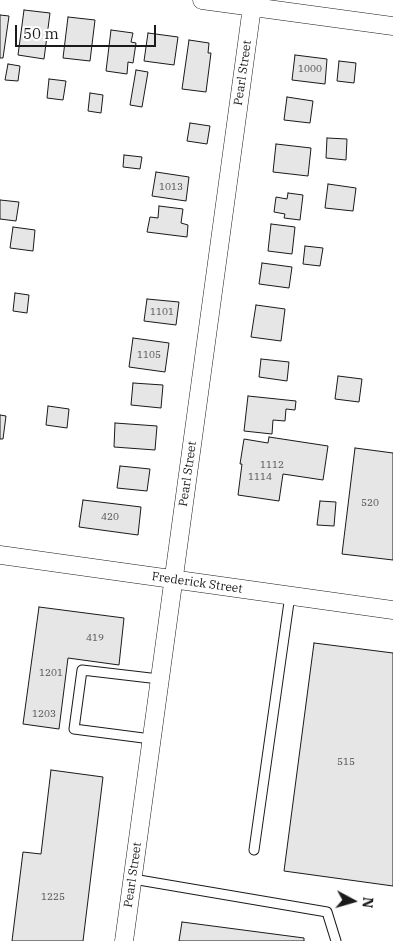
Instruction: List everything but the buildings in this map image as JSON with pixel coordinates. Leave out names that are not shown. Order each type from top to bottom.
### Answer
[{"type":"street","points":[[202,0],[393,26]]},
{"type":"street","name":"Pearl Street","points":[[124,941],[252,7]]},
{"type":"street","name":"Frederick Street","points":[[0,556],[393,610]]},
{"type":"lane","points":[[254,850],[290,596]]},
{"type":"lane","points":[[151,739],[74,729],[82,670],[159,679]]},
{"type":"lane","points":[[133,878],[327,912],[336,941]]}]
